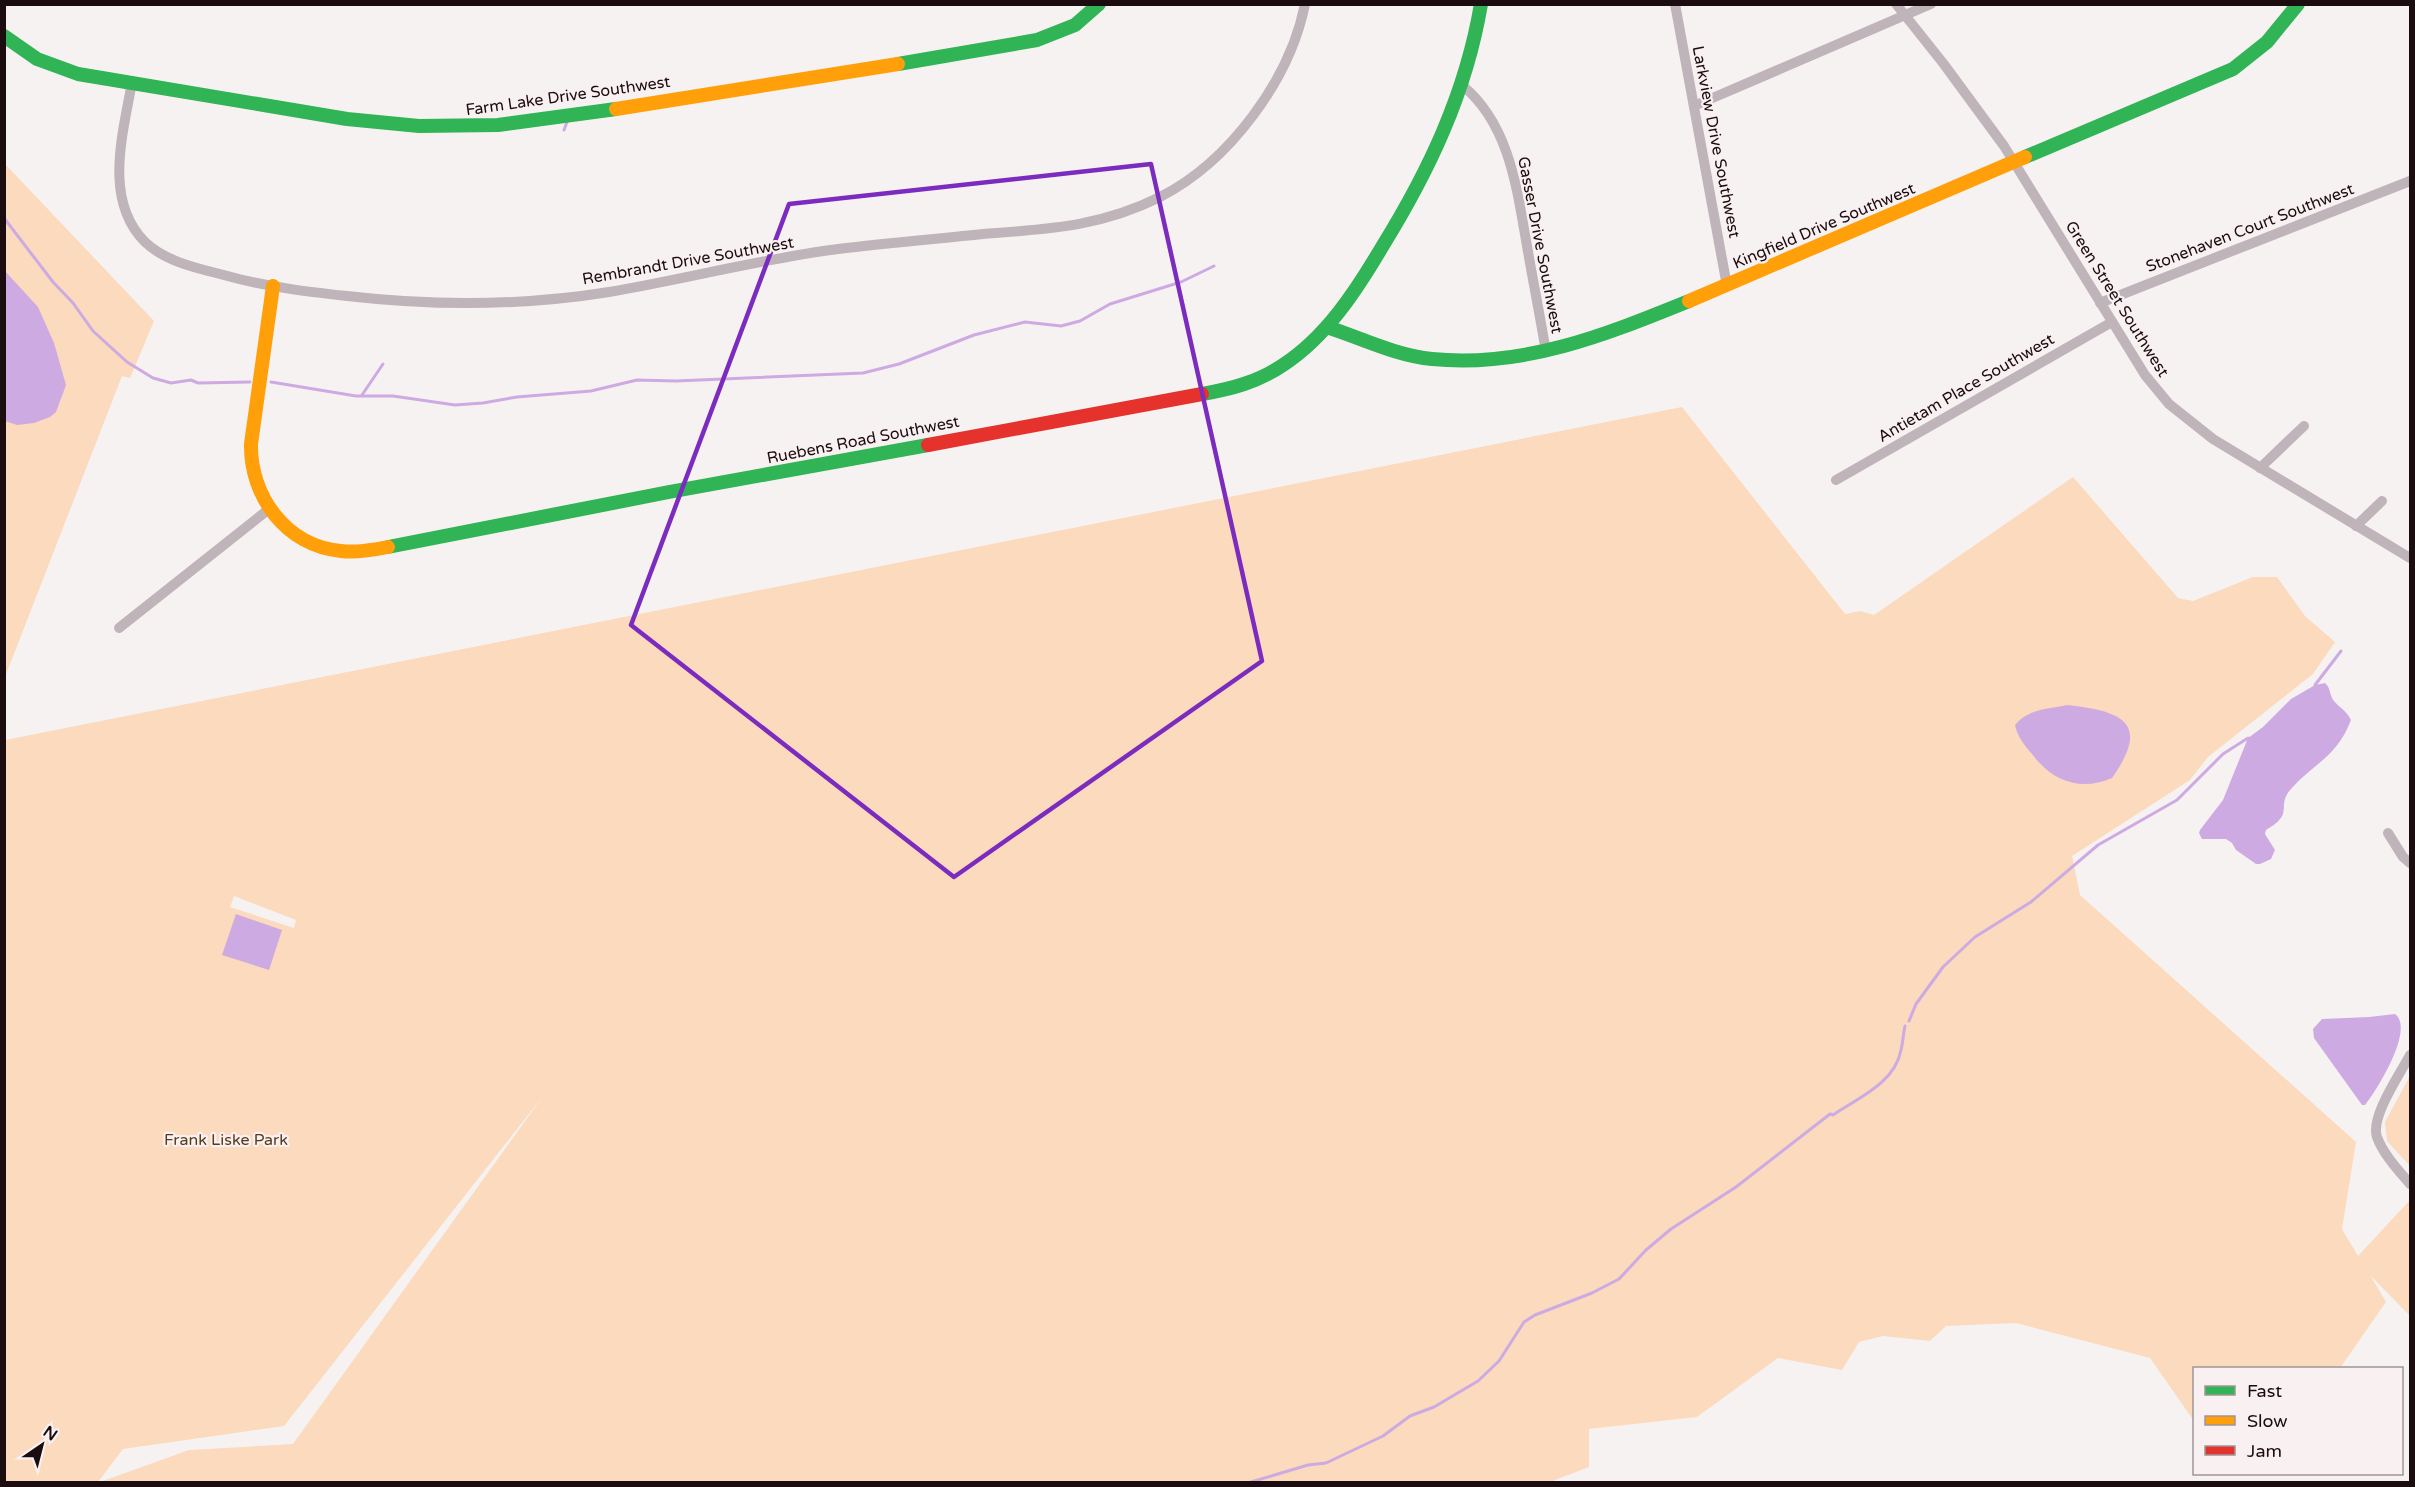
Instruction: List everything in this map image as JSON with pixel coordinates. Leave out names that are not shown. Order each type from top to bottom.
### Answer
[{"type":"street","name":"Farm Lake Drive Southwest","points":[[4,36],[37,59],[64,70],[347,119],[420,126],[498,125],[1026,43],[1053,36],[1080,22],[1099,4]]},
{"type":"street","name":"Rembrandt Drive Southwest","points":[[132,82],[119,166],[121,197],[126,214],[137,233],[158,252],[183,264],[273,286],[393,302],[448,304],[540,300],[609,292],[835,250],[1048,229],[1112,218],[1164,195],[1195,175],[1213,161],[1242,130],[1276,77],[1300,25],[1305,4]]},
{"type":"street","name":"Ruebens Road Southwest","points":[[273,286],[251,445],[251,466],[258,490],[281,524],[316,546],[339,551],[384,548],[669,492],[1232,390],[1276,370],[1306,348],[1351,298],[1408,205],[1446,129],[1471,62],[1481,4]]},
{"type":"street","name":"Larkview Drive Southwest","points":[[1675,4],[1727,286]]},
{"type":"street","name":"Green Street Southwest","points":[[1896,4],[1943,63],[2014,162],[2145,375],[2169,404],[2213,439],[2356,526],[2409,555]]},
{"type":"street","points":[[1694,106],[1931,4]]},
{"type":"street","name":"Kingfield Drive Southwest","points":[[1327,327],[1382,347],[1431,359],[1472,360],[1546,351],[1599,337],[1727,286],[2014,162],[2176,96],[2233,69],[2267,42],[2298,4]]},
{"type":"street","name":"Gasser Drive Southwest","points":[[1463,86],[1489,116],[1514,173],[1546,351]]},
{"type":"street","name":"Stonehaven Court Southwest","points":[[2100,303],[2410,181]]},
{"type":"street","name":"Antietam Place Southwest","points":[[1836,480],[2112,322]]},
{"type":"street","points":[[2260,468],[2304,426]]},
{"type":"street","points":[[2356,526],[2382,501]]},
{"type":"street","points":[[119,628],[269,509]]},
{"type":"street","points":[[2388,833],[2403,857],[2410,863]]},
{"type":"street","points":[[2410,1056],[2376,1124],[2377,1137],[2396,1168],[2410,1184]]},
{"type":"highlighted area","points":[[1151,164],[1262,661],[954,877],[631,625],[789,204]]},
{"type":"green space","points":[[5,164],[154,321],[130,378],[122,376],[5,677]]},
{"type":"green space","name":"Frank Liske Park","points":[[1682,407],[1845,614],[1860,611],[1874,615],[2073,477],[2178,598],[2193,601],[2253,577],[2277,577],[2305,616],[2335,642],[2313,674],[2208,757],[2190,780],[2072,856],[2080,895],[2356,1142],[2342,1229],[2358,1256],[2410,1200],[2410,1316],[2370,1275],[2386,1302],[2341,1367],[2193,1367],[2193,1420],[2150,1358],[2016,1323],[1946,1326],[1930,1341],[1883,1336],[1859,1342],[1842,1370],[1778,1358],[1697,1417],[1589,1429],[1589,1467],[1550,1482],[100,1482],[189,1450],[293,1444],[543,1096],[284,1426],[123,1449],[98,1482],[5,1482],[5,740]],"holes":[[[234,896],[296,920],[294,928],[230,907]]]},
{"type":"green space","points":[[2410,1076],[2410,1166],[2387,1141],[2385,1122]]},
{"type":"shaded area","points":[[4,270],[38,307],[54,343],[66,385],[56,412],[34,423],[17,425],[5,421]]},
{"type":"shaded area","points":[[2325,683],[2334,701],[2351,720],[2339,743],[2291,789],[2280,819],[2266,830],[2265,834],[2275,850],[2271,859],[2256,864],[2236,850],[2226,839],[2202,839],[2200,830],[2223,800],[2248,738],[2263,727],[2291,699],[2315,685]]},
{"type":"shaded area","points":[[2067,705],[2103,711],[2116,716],[2125,723],[2130,732],[2129,744],[2124,759],[2112,778],[2089,784],[2078,784],[2058,777],[2040,763],[2022,741],[2015,725],[2020,720],[2039,710]]},
{"type":"shaded area","points":[[236,914],[282,930],[269,970],[222,955]]},
{"type":"shaded area","points":[[2395,1014],[2400,1021],[2401,1032],[2398,1045],[2378,1086],[2365,1105],[2362,1105],[2314,1038],[2313,1029],[2322,1019]]},
{"type":"waterway","points":[[564,130],[567,122]]},
{"type":"waterway","points":[[4,218],[93,331],[127,362],[153,378],[171,383],[191,380],[198,383],[250,382]]},
{"type":"waterway","points":[[271,382],[356,396],[393,396],[455,405],[591,391],[637,380],[676,381],[863,373],[899,364],[974,335],[1025,322],[1061,326],[1080,321],[1110,304],[1181,282],[1214,266]]},
{"type":"waterway","points":[[362,395],[383,364]]},
{"type":"waterway","points":[[2317,687],[2315,685],[2341,651]]},
{"type":"waterway","points":[[1909,1021],[1916,1004],[1943,967],[1975,937],[2031,902],[2098,845],[2177,800],[2223,754],[2248,738],[2249,740]]},
{"type":"waterway","points":[[1251,1482],[1308,1465],[1326,1463],[1383,1436],[1410,1416],[1434,1407],[1478,1381],[1499,1361],[1524,1322],[1535,1315],[1592,1293],[1619,1279],[1646,1250],[1671,1229],[1736,1187],[1830,1114],[1833,1115],[1864,1096],[1883,1081],[1897,1062],[1905,1026]]},
{"type":"traffic: fast","points":[[898,64],[1037,40],[1075,25],[1099,4]]},
{"type":"traffic: fast","points":[[1202,394],[1244,384],[1283,365],[1313,341],[1351,296],[1399,218],[1444,130],[1466,69],[1481,4]]},
{"type":"traffic: fast","points":[[2025,157],[2233,69],[2267,42],[2298,4]]},
{"type":"traffic: fast","points":[[4,36],[37,59],[78,74],[347,119],[419,126],[498,125],[616,109]]},
{"type":"traffic: fast","points":[[1327,327],[1419,357],[1466,360],[1499,359],[1532,354],[1595,337],[1689,301]]},
{"type":"traffic: fast","points":[[388,547],[669,492],[928,445]]},
{"type":"traffic: slow","points":[[616,109],[898,64]]},
{"type":"traffic: slow","points":[[1689,301],[2025,157]]},
{"type":"traffic: slow","points":[[273,286],[251,444],[252,463],[257,482],[275,515],[288,529],[304,539],[321,547],[341,551],[353,552],[388,547]]},
{"type":"traffic: jam","points":[[928,445],[1202,394]]}]
